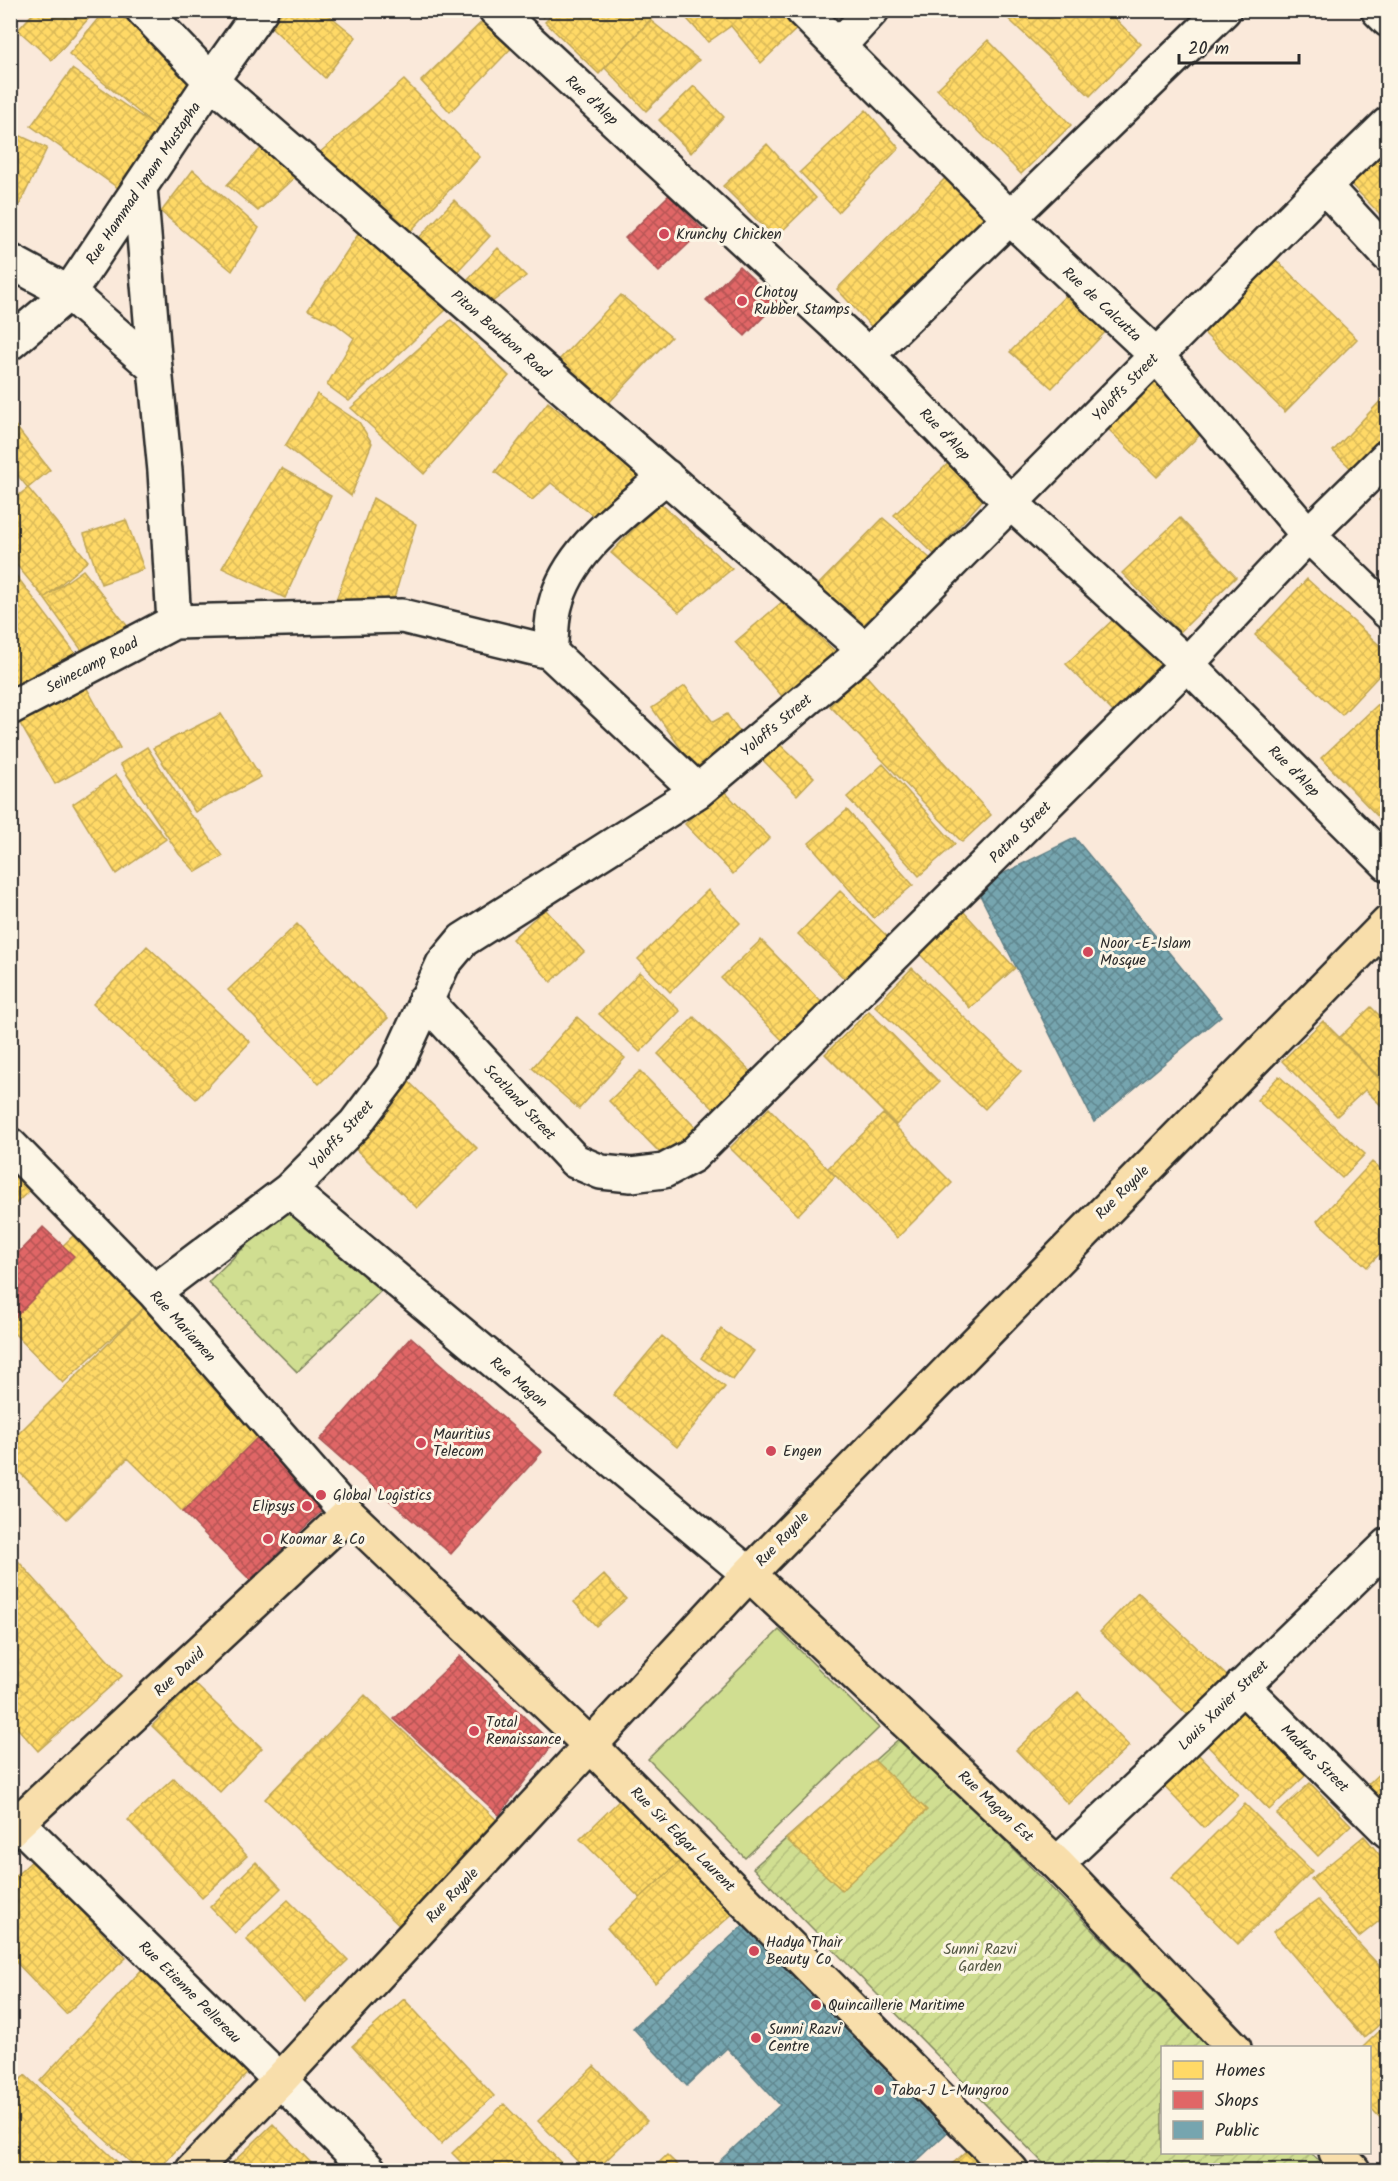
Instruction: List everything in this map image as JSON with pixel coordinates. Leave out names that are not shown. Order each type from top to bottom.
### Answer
[{"type":"main road","name":"Rue Royale","points":[[192,2170],[280,2080],[749,1574],[1388,923]]},
{"type":"main road","name":"Rue Sir Edgar Laurent","points":[[348,1514],[591,1746],[1011,2170]]},
{"type":"main road","name":"Rue David","points":[[13,1822],[348,1514]]},
{"type":"main road","name":"Rue Magon Est","points":[[749,1574],[1057,1864],[1232,2046]]},
{"type":"main road","points":[[1338,2154],[1353,2170]]},
{"type":"street","name":"Piton Bourbon Road","points":[[143,10],[211,81],[865,650]]},
{"type":"street","name":"Rue Hammad Imam Mustapha","points":[[10,343],[69,293],[261,10]]},
{"type":"street","name":"Rue d'Alep","points":[[496,10],[868,355],[1012,504],[1187,664],[1388,864]]},
{"type":"street","name":"Rue de Calcutta","points":[[802,10],[1010,218],[1156,355],[1308,535],[1388,612]]},
{"type":"street","points":[[839,46],[872,10]]},
{"type":"street","points":[[868,355],[1224,10]]},
{"type":"street","points":[[1378,10],[1388,20]]},
{"type":"street","name":"Yoloffs Street","points":[[154,1292],[289,1190],[355,1124],[392,1075],[443,964],[463,940],[698,791],[865,650],[1388,124]]},
{"type":"street","points":[[1324,186],[1388,255]]},
{"type":"street","points":[[140,187],[165,471],[174,622],[402,616],[550,652],[698,791]]},
{"type":"street","points":[[10,261],[69,293],[155,368]]},
{"type":"street","name":"Patna Street","points":[[631,1175],[664,1171],[692,1156],[1187,664],[1308,535],[1388,456]]},
{"type":"street","points":[[550,652],[555,606],[572,566],[597,536],[666,476]]},
{"type":"street","name":"Seinecamp Road","points":[[10,708],[174,622]]},
{"type":"street","name":"Scotland Street","points":[[425,1000],[575,1161],[601,1172],[631,1175]]},
{"type":"street","name":"Rue Mariamen","points":[[10,1146],[154,1292],[348,1514]]},
{"type":"street","name":"Rue Magon","points":[[289,1190],[749,1574]]},
{"type":"street","name":"Louis Xavier Street","points":[[1057,1864],[1388,1545]]},
{"type":"street","name":"Madras Street","points":[[1242,1686],[1388,1831]]},
{"type":"street","name":"Rue Etienne Pellereau","points":[[13,1822],[280,2080],[369,2170]]},
{"type":"green space","points":[[295,1198],[384,1288],[297,1372],[208,1282]]},
{"type":"green space","points":[[779,1630],[879,1728],[745,1858],[648,1759]]},
{"type":"green space","name":"Sunni Razvi Garden","points":[[902,1736],[1207,2046],[1161,2046],[1161,2154],[1312,2154],[1329,2170],[1050,2170],[753,1868]]},
{"type":"building: Homes","points":[[36,10],[96,10],[52,60],[18,30]]},
{"type":"building: Homes","points":[[105,10],[115,10],[198,80],[158,128],[69,54]]},
{"type":"building: Homes","points":[[286,10],[323,10],[356,37],[325,78],[268,24]]},
{"type":"building: Homes","points":[[494,10],[523,36],[450,112],[421,81]]},
{"type":"building: Homes","points":[[537,10],[552,10],[543,18]]},
{"type":"building: Homes","points":[[557,10],[653,10],[656,14],[599,74],[545,22]]},
{"type":"building: Homes","points":[[679,10],[796,10],[806,20],[761,63],[731,26],[708,42]]},
{"type":"building: Homes","points":[[999,10],[1106,10],[1141,44],[1090,96]]},
{"type":"building: Homes","points":[[650,20],[699,60],[646,111],[605,68]]},
{"type":"building: Homes","points":[[988,40],[1071,125],[1021,174],[937,89]]},
{"type":"building: Homes","points":[[72,69],[158,128],[118,188],[31,126]]},
{"type":"building: Homes","points":[[404,80],[480,157],[406,236],[318,154]]},
{"type":"building: Homes","points":[[694,86],[724,117],[691,153],[659,120]]},
{"type":"building: Homes","points":[[866,110],[899,148],[838,212],[800,172]]},
{"type":"building: Homes","points":[[1388,130],[1388,207],[1380,214],[1342,175]]},
{"type":"building: Homes","points":[[10,131],[47,148],[10,224]]},
{"type":"building: Homes","points":[[266,143],[298,174],[258,211],[227,185]]},
{"type":"building: Homes","points":[[767,144],[816,198],[775,238],[723,186]]},
{"type":"building: Homes","points":[[955,168],[1005,221],[889,346],[837,289]]},
{"type":"building: Homes","points":[[193,170],[259,228],[232,271],[161,212]]},
{"type":"building: Homes","points":[[454,200],[490,236],[454,275],[416,241]]},
{"type":"building: Homes","points":[[361,230],[448,308],[349,401],[327,385],[354,338],[336,324],[308,310]]},
{"type":"building: Homes","points":[[498,248],[526,276],[492,302],[465,282]]},
{"type":"building: Homes","points":[[1272,256],[1357,339],[1285,412],[1200,329]]},
{"type":"building: Homes","points":[[1071,290],[1111,326],[1052,388],[1010,352]]},
{"type":"building: Homes","points":[[621,295],[671,337],[603,409],[555,364]]},
{"type":"building: Homes","points":[[451,320],[509,376],[424,474],[351,408]]},
{"type":"building: Homes","points":[[1156,368],[1212,423],[1157,477],[1101,422]]},
{"type":"building: Homes","points":[[1388,393],[1388,453],[1362,479],[1333,451]]},
{"type":"building: Homes","points":[[317,394],[359,422],[372,443],[351,496],[285,446]]},
{"type":"building: Homes","points":[[548,402],[642,478],[608,527],[551,483],[532,500],[495,472]]},
{"type":"building: Homes","points":[[10,419],[50,470],[28,488],[10,466]]},
{"type":"building: Homes","points":[[960,452],[995,486],[934,554],[894,515]]},
{"type":"building: Homes","points":[[281,468],[331,496],[285,598],[222,568]]},
{"type":"building: Homes","points":[[28,488],[88,561],[44,598],[10,557],[10,502]]},
{"type":"building: Homes","points":[[1388,491],[1388,508],[1379,500]]},
{"type":"building: Homes","points":[[373,498],[416,524],[390,612],[333,608]]},
{"type":"building: Homes","points":[[659,502],[732,569],[679,612],[611,553]]},
{"type":"building: Homes","points":[[883,518],[932,560],[855,636],[813,590]]},
{"type":"building: Homes","points":[[1180,518],[1236,577],[1180,632],[1122,573]]},
{"type":"building: Homes","points":[[126,520],[144,569],[101,584],[84,534]]},
{"type":"building: Homes","points":[[12,570],[75,653],[15,696],[10,690]]},
{"type":"building: Homes","points":[[83,570],[129,628],[88,659],[44,598]]},
{"type":"building: Homes","points":[[1307,579],[1388,653],[1388,666],[1342,715],[1255,635]]},
{"type":"building: Homes","points":[[782,602],[838,654],[787,702],[735,642]]},
{"type":"building: Homes","points":[[1119,614],[1171,668],[1119,718],[1066,664]]},
{"type":"building: Homes","points":[[862,671],[991,815],[962,842],[830,706]]},
{"type":"building: Homes","points":[[84,683],[120,748],[55,784],[18,720]]},
{"type":"building: Homes","points":[[685,686],[713,722],[727,714],[745,740],[699,774],[652,708]]},
{"type":"building: Homes","points":[[1388,695],[1388,827],[1321,758]]},
{"type":"building: Homes","points":[[221,714],[261,777],[195,812],[153,748]]},
{"type":"building: Homes","points":[[774,739],[814,777],[797,795],[757,754]]},
{"type":"building: Homes","points":[[147,747],[190,815],[197,820],[223,856],[196,872],[179,854],[120,764]]},
{"type":"building: Homes","points":[[883,764],[955,844],[919,876],[847,797]]},
{"type":"building: Homes","points":[[116,775],[166,839],[116,874],[73,804]]},
{"type":"building: Homes","points":[[721,788],[770,838],[733,874],[685,824]]},
{"type":"building: Homes","points":[[847,810],[913,885],[874,918],[809,843]]},
{"type":"building: Homes","points":[[708,890],[740,923],[670,992],[638,959]]},
{"type":"building: Homes","points":[[840,891],[891,940],[849,983],[798,934]]},
{"type":"building: Homes","points":[[545,909],[584,952],[551,982],[512,939]]},
{"type":"building: Homes","points":[[963,911],[1015,968],[970,1008],[918,952]]},
{"type":"building: Homes","points":[[297,924],[388,1018],[319,1084],[228,990]]},
{"type":"building: Homes","points":[[761,940],[825,1006],[786,1044],[721,978]]},
{"type":"building: Homes","points":[[147,946],[250,1042],[196,1099],[93,1004]]},
{"type":"building: Homes","points":[[912,968],[1021,1071],[985,1109],[875,1006]]},
{"type":"building: Homes","points":[[640,972],[680,1011],[640,1052],[599,1014]]},
{"type":"building: Homes","points":[[1371,1007],[1388,1024],[1388,1073],[1381,1080],[1339,1038]]},
{"type":"building: Homes","points":[[869,1011],[939,1082],[896,1125],[825,1054]]},
{"type":"building: Homes","points":[[577,1017],[625,1058],[579,1109],[532,1068]]},
{"type":"building: Homes","points":[[694,1017],[760,1080],[723,1118],[658,1054]]},
{"type":"building: Homes","points":[[1323,1021],[1388,1086],[1388,1112],[1365,1090],[1337,1116],[1282,1061]]},
{"type":"building: Homes","points":[[640,1071],[698,1130],[667,1160],[609,1101]]},
{"type":"building: Homes","points":[[1279,1076],[1365,1154],[1342,1178],[1257,1100]]},
{"type":"building: Homes","points":[[405,1078],[477,1148],[417,1208],[346,1140]]},
{"type":"building: Homes","points":[[769,1108],[835,1176],[798,1215],[730,1148]]},
{"type":"building: Homes","points":[[883,1114],[952,1183],[897,1238],[828,1168]]},
{"type":"building: Homes","points":[[1372,1162],[1388,1176],[1388,1245],[1367,1267],[1317,1221]]},
{"type":"building: Homes","points":[[10,1172],[30,1190],[10,1209]]},
{"type":"building: Homes","points":[[79,1230],[149,1303],[63,1383],[10,1329],[10,1297]]},
{"type":"building: Homes","points":[[149,1303],[271,1424],[183,1512],[128,1458],[67,1519],[10,1463],[10,1442]]},
{"type":"building: Homes","points":[[721,1329],[754,1351],[733,1380],[701,1358]]},
{"type":"building: Homes","points":[[662,1336],[725,1387],[677,1447],[613,1395]]},
{"type":"building: Homes","points":[[10,1552],[122,1676],[38,1751],[10,1720]]},
{"type":"building: Homes","points":[[604,1575],[626,1599],[596,1626],[574,1602]]},
{"type":"building: Homes","points":[[1138,1592],[1227,1676],[1188,1715],[1100,1632]]},
{"type":"building: Homes","points":[[194,1683],[262,1748],[220,1792],[152,1726]]},
{"type":"building: Homes","points":[[1078,1692],[1129,1746],[1068,1804],[1016,1750]]},
{"type":"building: Homes","points":[[365,1695],[504,1827],[405,1931],[265,1799]]},
{"type":"building: Homes","points":[[1238,1704],[1306,1775],[1269,1810],[1201,1739]]},
{"type":"building: Homes","points":[[1190,1746],[1238,1795],[1204,1828],[1156,1778]]},
{"type":"building: Homes","points":[[874,1760],[927,1810],[842,1890],[786,1839]]},
{"type":"building: Homes","points":[[1388,1765],[1388,1805],[1367,1785]]},
{"type":"building: Homes","points":[[174,1778],[247,1856],[202,1898],[128,1820]]},
{"type":"building: Homes","points":[[1310,1783],[1351,1825],[1318,1856],[1277,1814]]},
{"type":"building: Homes","points":[[626,1794],[686,1856],[640,1898],[580,1839]]},
{"type":"building: Homes","points":[[1245,1804],[1312,1871],[1238,1944],[1171,1878]]},
{"type":"building: Homes","points":[[1364,1836],[1388,1865],[1388,1914],[1359,1937],[1311,1879]]},
{"type":"building: Homes","points":[[686,1856],[737,1910],[655,1983],[607,1928]]},
{"type":"building: Homes","points":[[33,1860],[126,1958],[66,2014],[10,1956],[10,1881]]},
{"type":"building: Homes","points":[[256,1862],[281,1888],[235,1933],[210,1907]]},
{"type":"building: Homes","points":[[288,1900],[348,1960],[304,2002],[246,1939]]},
{"type":"building: Homes","points":[[1318,1900],[1388,1975],[1388,2017],[1364,2038],[1273,1932]]},
{"type":"building: Homes","points":[[145,1966],[254,2066],[158,2170],[139,2170],[40,2081]]},
{"type":"building: Homes","points":[[404,1999],[494,2096],[441,2144],[352,2046]]},
{"type":"building: Homes","points":[[1388,2023],[1388,2126],[1371,2108],[1371,2046],[1364,2046]]},
{"type":"building: Homes","points":[[594,2066],[647,2121],[596,2170],[586,2170],[538,2121]]},
{"type":"building: Homes","points":[[25,2075],[126,2170],[10,2170],[10,2090]]},
{"type":"building: Homes","points":[[504,2104],[568,2170],[469,2170],[452,2153]]},
{"type":"building: Homes","points":[[273,2124],[318,2170],[231,2170],[228,2167]]},
{"type":"building: Homes","points":[[967,2151],[985,2170],[945,2170]]},
{"type":"building: Homes","points":[[667,2155],[683,2170],[651,2170]]},
{"type":"building: Shops","name":"Krunchy Chicken","points":[[669,195],[703,230],[659,272],[625,238]]},
{"type":"building: Shops","name":"Chotoy Rubber Stamps","points":[[739,266],[778,302],[745,336],[706,300]]},
{"type":"building: Shops","points":[[43,1227],[74,1256],[10,1323],[10,1261]]},
{"type":"building: Shops","points":[[411,1337],[542,1452],[451,1554],[320,1440]]},
{"type":"building: Shops","points":[[271,1424],[342,1491],[250,1580],[183,1512]]},
{"type":"building: Shops","name":"Total Renaissance","points":[[460,1656],[553,1744],[499,1815],[394,1719]]},
{"type":"building: Public","name":"Noor -E-Islam Mosque","points":[[1075,838],[1221,1016],[1094,1122],[976,887]]},
{"type":"building: Public","name":"Sunni Razvi Centre","points":[[753,1916],[953,2127],[907,2170],[711,2169],[780,2105],[727,2048],[687,2086],[633,2028]]},
{"type":"place","name":"Krunchy Chicken","points":[[664,234]]},
{"type":"place","name":"Chotoy Rubber Stamps","points":[[742,301]]},
{"type":"place","name":"Noor -E-Islam Mosque","points":[[1088,952]]},
{"type":"place","name":"Mauritius Telecom","points":[[421,1443]]},
{"type":"place","name":"Engen","points":[[771,1451]]},
{"type":"place","name":"Global Logistics","points":[[321,1495]]},
{"type":"place","name":"Elipsys","points":[[307,1506]]},
{"type":"place","name":"Koomar & Co","points":[[268,1539]]},
{"type":"place","name":"Total Renaissance","points":[[474,1731]]},
{"type":"place","name":"Hadya Thair Beauty Co","points":[[754,1951]]},
{"type":"place","name":"Quincaillerie Maritime","points":[[816,2005]]},
{"type":"place","name":"Sunni Razvi Centre","points":[[756,2038]]},
{"type":"place","name":"Taba-J L-Mungroo","points":[[879,2090]]}]
